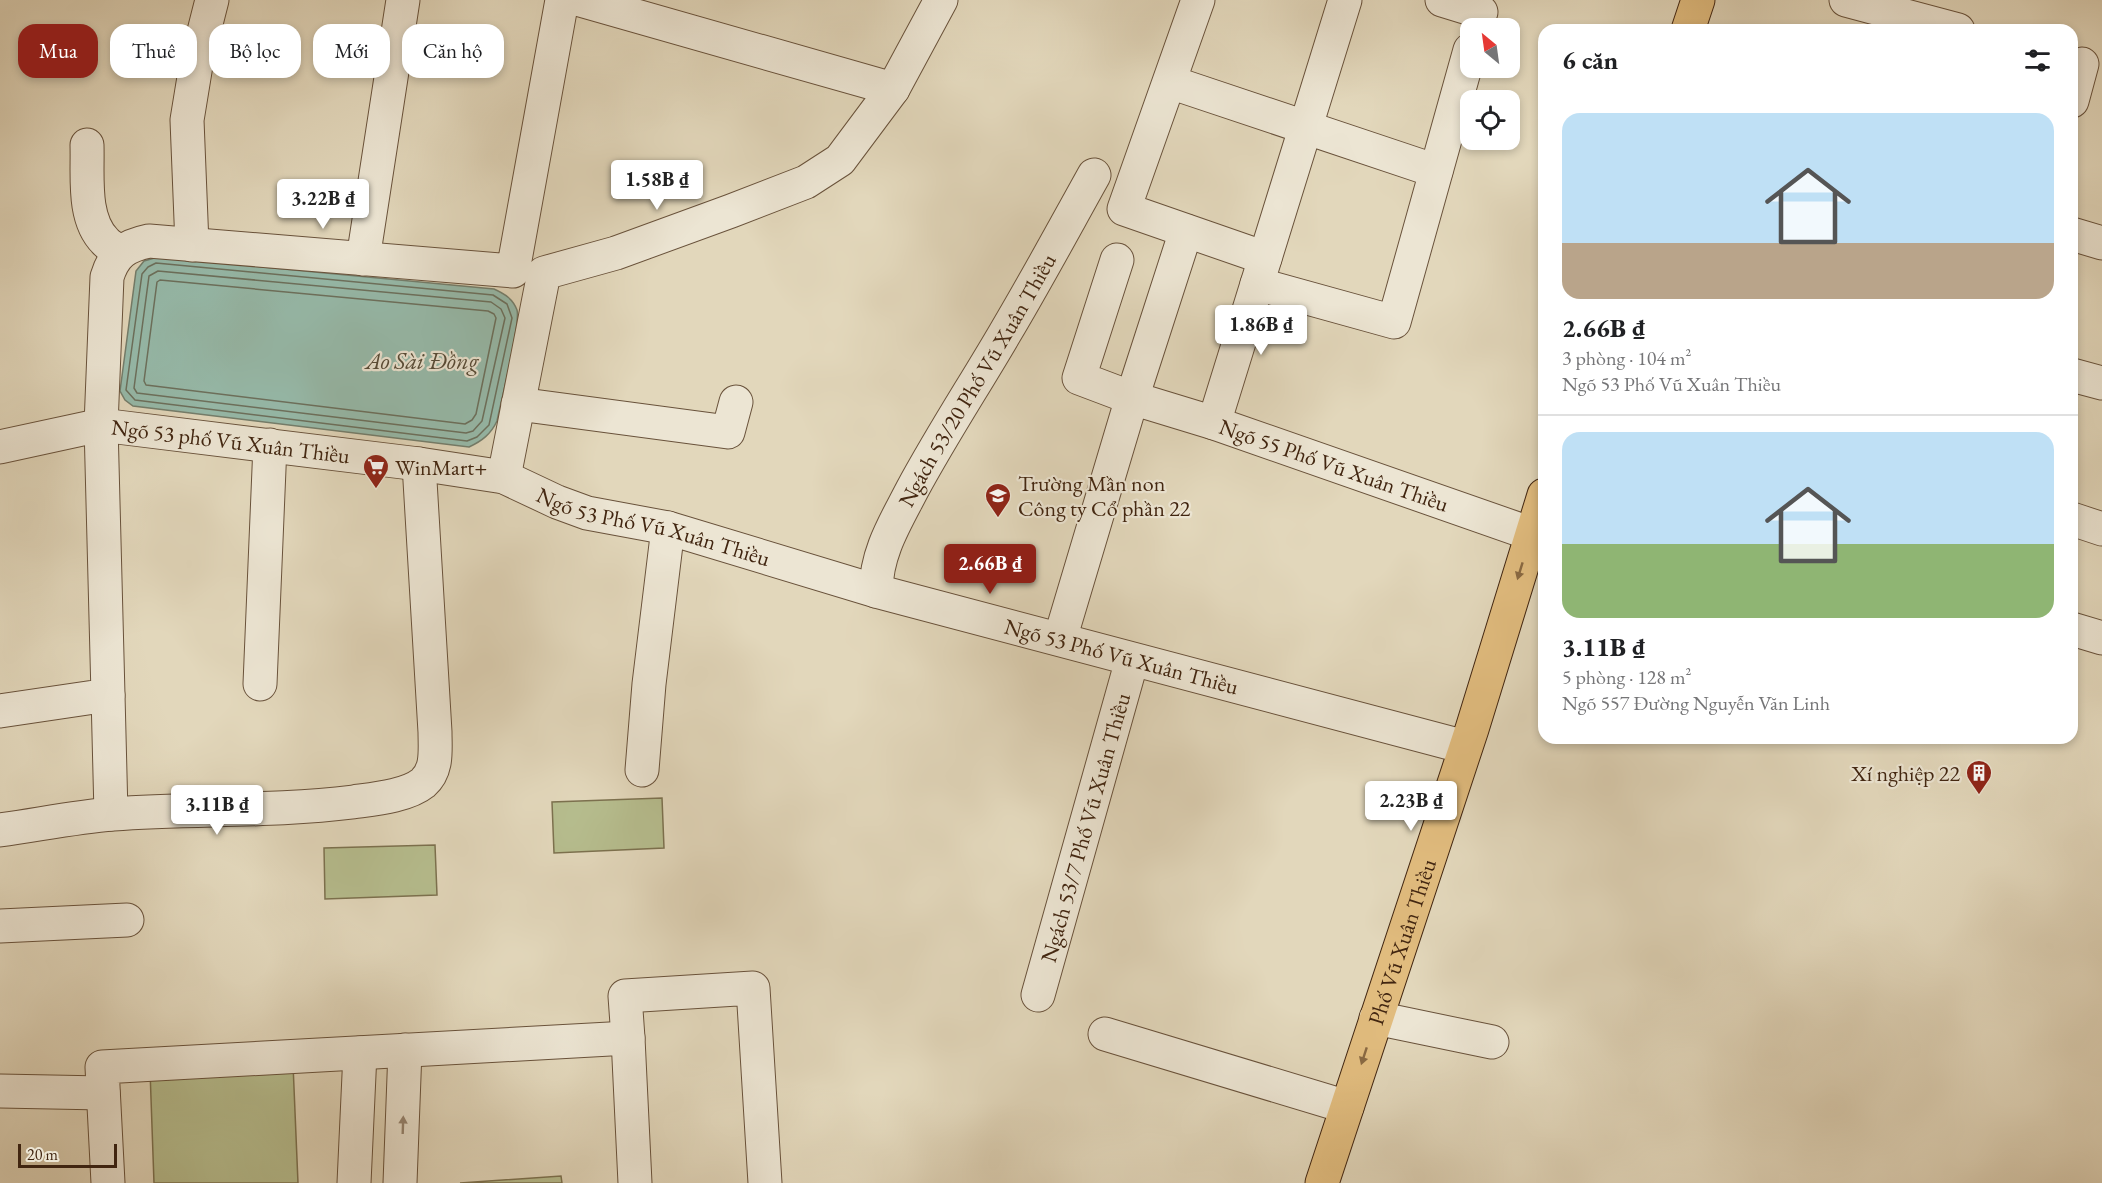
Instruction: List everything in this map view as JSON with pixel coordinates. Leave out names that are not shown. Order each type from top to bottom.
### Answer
[{"type":"main road","points":[[1690,24],[1698,0]]},
{"type":"main road","name":"Phố Vũ Xuân Thiều","points":[[1322,1183],[1465,747],[1538,514]]},
{"type":"street","points":[[192,245],[187,120],[196,59],[212,0]]},
{"type":"street","points":[[363,259],[403,0]]},
{"type":"street","points":[[504,477],[518,404],[528,272],[562,0]]},
{"type":"street","points":[[580,0],[893,89]]},
{"type":"street","points":[[111,814],[101,425],[107,277],[111,264],[121,252],[134,244],[149,241],[528,272],[616,253],[806,182],[840,160],[893,89],[941,0]]},
{"type":"street","points":[[1198,0],[1124,209],[1186,231],[1261,271],[1394,322],[1462,78]]},
{"type":"street","name":"Ngõ 55 Phố Vũ Xuân Thiều","points":[[1345,0],[1214,423],[1532,534]]},
{"type":"street","points":[[1442,0],[1480,13]]},
{"type":"street","points":[[1846,0],[1936,24]]},
{"type":"street","points":[[2078,84],[2085,64]]},
{"type":"street","points":[[1170,82],[1436,171]]},
{"type":"street","points":[[87,145],[89,210],[95,227],[106,242],[121,252]]},
{"type":"street","name":"Ngách 53/20 Phố Vũ Xuân Thiều","points":[[876,591],[876,572],[897,519],[939,440],[1006,333],[1094,174]]},
{"type":"street","points":[[1060,639],[1132,398],[1186,231]]},
{"type":"street","points":[[2078,236],[2102,243]]},
{"type":"street","points":[[1117,260],[1079,378],[1132,398],[1214,423]]},
{"type":"street","points":[[2078,377],[2102,383]]},
{"type":"street","points":[[518,404],[728,432],[736,402]]},
{"type":"street","name":"Ngõ 53 phố Vũ Xuân Thiều","points":[[0,447],[101,425],[419,464],[504,477]]},
{"type":"street","points":[[260,684],[270,446]]},
{"type":"street","points":[[0,830],[111,814],[322,806],[378,799],[418,786],[432,772],[435,764],[419,464]]},
{"type":"street","name":"Ngõ 53 Phố Vũ Xuân Thiều","points":[[504,477],[557,502],[587,513],[668,528],[876,591],[1465,747]]},
{"type":"street","points":[[2078,521],[2102,529]]},
{"type":"street","points":[[642,770],[668,528]]},
{"type":"street","points":[[2078,630],[2102,638]]},
{"type":"street","name":"Ngách 53/7 Phố Vũ Xuân Thiều","points":[[1038,995],[1132,660]]},
{"type":"street","points":[[0,711],[108,695]]},
{"type":"street","points":[[0,926],[127,921]]},
{"type":"street","points":[[635,1183],[625,996],[753,988],[765,1183]]},
{"type":"street","points":[[1376,1018],[1492,1042]]},
{"type":"street","points":[[1105,1034],[1347,1107]]},
{"type":"street","points":[[108,1183],[102,1067],[628,1038]]},
{"type":"street","points":[[400,1183],[405,1050]]},
{"type":"street","points":[[354,1183],[360,1053]]},
{"type":"street","points":[[0,1091],[104,1094]]},
{"type":"shaded area","points":[[662,798],[664,848],[554,853],[552,802]]},
{"type":"shaded area","points":[[435,845],[437,895],[325,899],[324,848]]},
{"type":"shaded area","points":[[293,1064],[298,1183],[154,1183],[150,1070]]},
{"type":"shaded area","points":[[561,1176],[562,1183],[460,1183]]},
{"type":"water","name":"Ao Sài Đồng","points":[[158,257],[494,289],[508,297],[517,310],[513,346],[497,421],[486,437],[469,447],[133,406],[125,400],[120,391],[136,271],[144,261]]},
{"type":"place","name":"WinMart+","points":[[376,490]]},
{"type":"place","name":"Trường Mần non Công ty Cổ phần 22","points":[[998,519]]},
{"type":"place","name":"Xí nghiệp 22","points":[[1979,796]]}]
